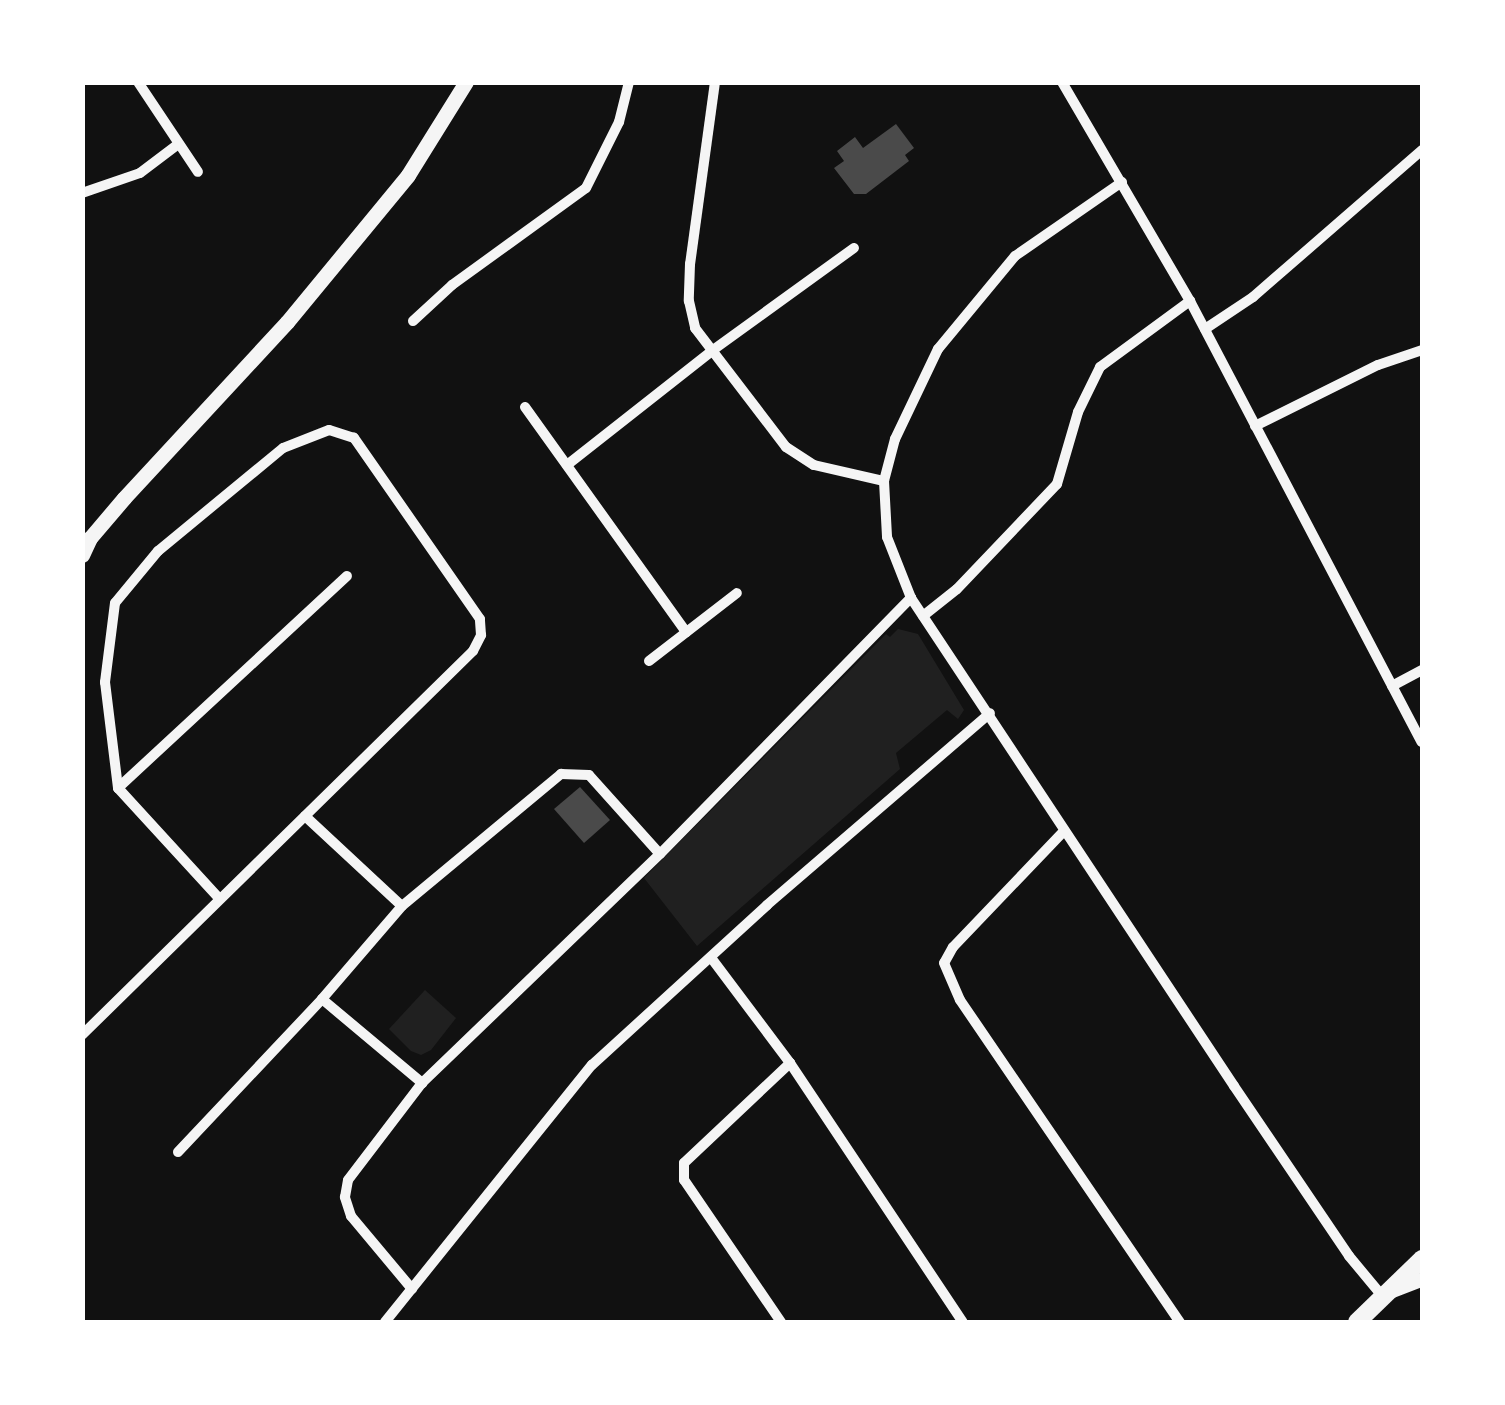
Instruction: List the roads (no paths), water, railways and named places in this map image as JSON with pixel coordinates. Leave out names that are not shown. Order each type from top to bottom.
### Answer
[{"type":"highway","points":[[1357,1322],[1422,1258]]},
{"type":"main road","points":[[82,555],[113,511],[286,322],[408,176],[466,82]]},
{"type":"main road","points":[[1386,1294],[1422,1280]]},
{"type":"street","points":[[138,82],[198,172]]},
{"type":"street","points":[[413,320],[452,285],[586,188],[619,122],[628,82]]},
{"type":"street","points":[[715,82],[689,282],[696,328],[786,446],[814,464],[884,481]]},
{"type":"street","points":[[1062,82],[1190,301],[1422,742]]},
{"type":"street","points":[[82,194],[140,173],[178,146]]},
{"type":"street","points":[[1205,329],[1253,297],[1422,150]]},
{"type":"street","points":[[1122,182],[1015,256],[938,349],[916,390],[884,481],[887,537],[910,598],[1338,1241],[1386,1294]]},
{"type":"street","points":[[566,465],[713,350],[854,248]]},
{"type":"street","points":[[923,616],[957,589],[1057,484],[1083,398],[1100,367],[1190,301]]},
{"type":"street","points":[[1255,426],[1378,365],[1422,350]]},
{"type":"street","points":[[525,408],[686,632]]},
{"type":"street","points":[[82,1034],[473,651],[481,635],[480,619],[354,438],[329,430],[283,448],[158,552],[115,603],[105,682],[118,788],[218,897]]},
{"type":"street","points":[[118,788],[347,576]]},
{"type":"street","points":[[649,661],[737,593]]},
{"type":"street","points":[[412,1289],[351,1216],[345,1197],[348,1180],[422,1082],[660,854],[910,598]]},
{"type":"street","points":[[1392,686],[1422,670]]},
{"type":"street","points":[[386,1322],[592,1065],[768,905],[990,713]]},
{"type":"street","points":[[178,1152],[322,999],[402,906],[561,774],[588,774],[660,854]]},
{"type":"street","points":[[305,816],[402,906]]},
{"type":"street","points":[[1064,831],[953,947],[944,963],[960,1000],[1180,1322]]},
{"type":"street","points":[[712,959],[790,1064],[963,1322]]},
{"type":"street","points":[[322,999],[422,1082]]},
{"type":"street","points":[[781,1322],[684,1180],[684,1163],[790,1064]]}]
